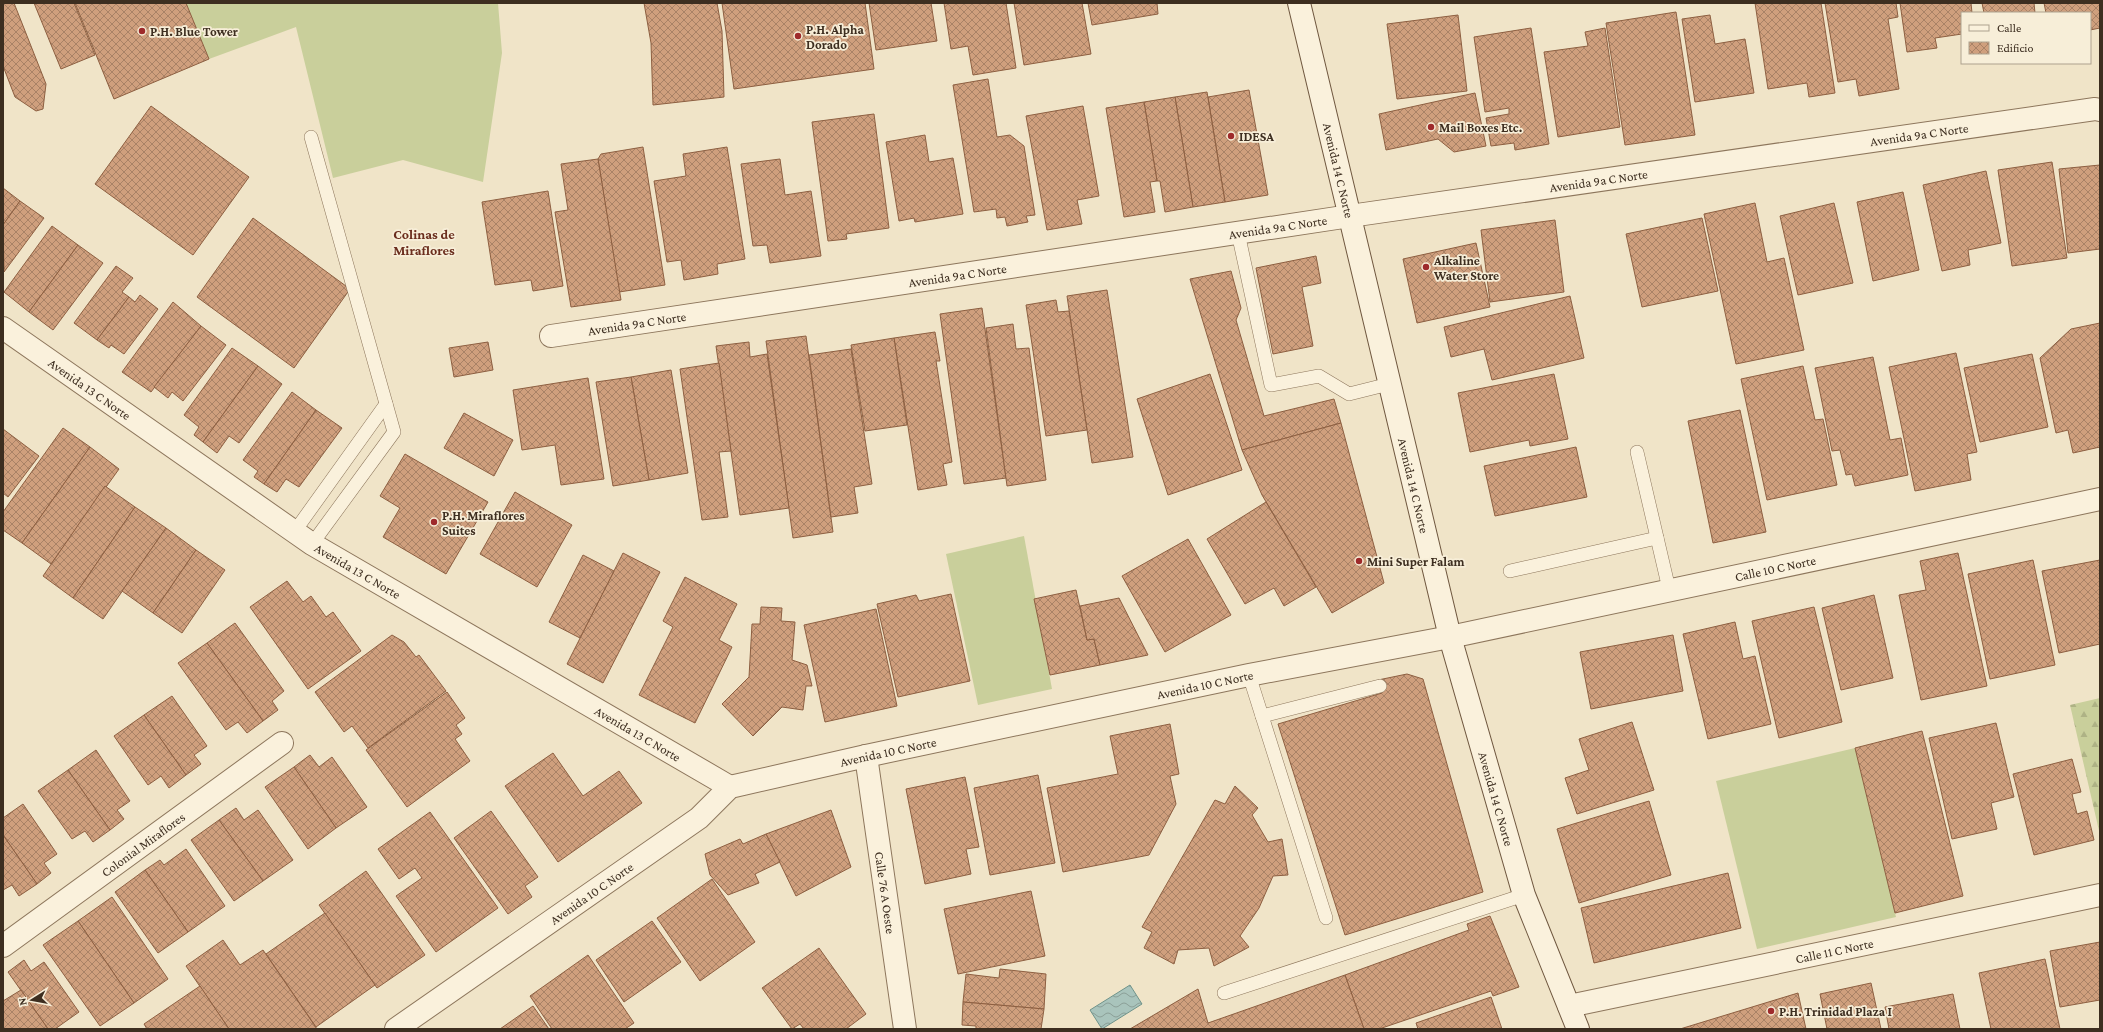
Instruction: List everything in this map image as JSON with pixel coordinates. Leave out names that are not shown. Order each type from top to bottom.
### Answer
[{"type":"street","name":"Avenida 14 C Norte","points":[[1299,3],[1450,637],[1524,894],[1578,1029]]},
{"type":"street","name":"Avenida 9a C Norte","points":[[551,336],[1350,216],[2079,111],[2100,110]]},
{"type":"street","name":"Avenida 13 C Norte","points":[[3,328],[312,544],[730,787]]},
{"type":"street","name":"Calle 10 C Norte","points":[[1450,637],[1669,589],[2100,499]]},
{"type":"street","name":"Avenida 10 C Norte","points":[[396,1029],[699,818],[730,787],[866,756],[1249,675],[1450,637]]},
{"type":"street","name":"Colonial Miraflores","points":[[3,946],[282,743]]},
{"type":"street","name":"Calle 76 A Oeste","points":[[866,756],[904,1029]]},
{"type":"street","name":"Calle 11 C Norte","points":[[1569,1006],[2100,895]]},
{"type":"lane","points":[[311,137],[394,432],[312,544]]},
{"type":"lane","points":[[1238,233],[1272,384],[1319,376],[1349,394],[1389,384]]},
{"type":"lane","points":[[294,531],[386,404]]},
{"type":"lane","points":[[1637,452],[1669,589]]},
{"type":"lane","points":[[1510,571],[1657,538]]},
{"type":"lane","points":[[1249,675],[1326,918]]},
{"type":"lane","points":[[1262,716],[1380,686]]},
{"type":"lane","points":[[1224,993],[1524,894]]},
{"type":"green space","points":[[186,3],[498,3],[502,53],[483,182],[403,160],[333,178],[296,27],[209,59]]},
{"type":"green space","points":[[1024,536],[1052,689],[978,705],[946,554]]},
{"type":"green space","points":[[2100,698],[2100,835],[2070,705]]},
{"type":"green space","points":[[1855,748],[1896,917],[1757,949],[1716,781]]},
{"type":"water","points":[[1130,985],[1142,1004],[1102,1029],[1090,1010]]},
{"type":"building","points":[[3,3],[14,3],[46,84],[43,109],[36,111],[15,97],[3,66]]},
{"type":"building","points":[[34,3],[74,3],[95,55],[61,69]]},
{"type":"building","name":"P.H. Blue Tower","points":[[75,3],[186,3],[209,59],[114,99]]},
{"type":"building","points":[[644,3],[717,3],[722,31],[724,97],[653,105],[651,43]]},
{"type":"building","name":"P.H. Alpha Dorado","points":[[722,3],[865,3],[874,69],[734,89]]},
{"type":"building","points":[[869,3],[931,3],[937,41],[876,50]]},
{"type":"building","points":[[944,3],[1006,3],[1016,68],[973,75],[968,46],[951,49]]},
{"type":"building","points":[[1014,3],[1082,3],[1091,54],[1024,65]]},
{"type":"building","points":[[1088,3],[1157,3],[1158,14],[1092,25]]},
{"type":"building","points":[[1755,3],[1821,3],[1835,93],[1809,97],[1807,83],[1768,89]]},
{"type":"building","points":[[1825,3],[1896,3],[1898,17],[1888,19],[1899,89],[1859,96],[1856,79],[1838,82]]},
{"type":"building","points":[[1900,3],[1971,3],[1972,12],[1961,12],[1961,34],[1935,38],[1937,48],[1907,52]]},
{"type":"building","points":[[1982,3],[2034,3],[2035,12],[1984,12]]},
{"type":"building","points":[[2044,3],[2100,3],[2100,28],[2091,30],[2091,12],[2046,12]]},
{"type":"building","points":[[1676,12],[1695,135],[1625,145],[1606,23]]},
{"type":"building","points":[[1458,15],[1467,91],[1397,99],[1387,24]]},
{"type":"building","points":[[1710,15],[1715,44],[1745,39],[1754,93],[1695,102],[1682,19]]},
{"type":"building","points":[[1531,28],[1549,144],[1515,150],[1514,143],[1491,146],[1486,118],[1509,114],[1509,108],[1485,112],[1474,37]]},
{"type":"building","points":[[1605,28],[1620,127],[1558,137],[1544,52],[1588,46],[1585,32]]},
{"type":"building","points":[[988,79],[997,137],[1010,135],[1024,146],[1035,215],[1026,216],[1028,222],[1007,226],[1005,217],[997,218],[996,209],[974,212],[953,85]]},
{"type":"building","points":[[1249,90],[1268,195],[1225,202],[1208,97]]},
{"type":"building","points":[[1207,92],[1225,202],[1193,207],[1175,97]]},
{"type":"building","name":"Mail Boxes Etc.","points":[[1475,93],[1486,146],[1454,152],[1438,139],[1386,150],[1379,114]]},
{"type":"building","points":[[1175,97],[1193,207],[1165,212],[1160,181],[1157,181],[1144,102]]},
{"type":"building","points":[[1144,102],[1157,181],[1150,182],[1155,212],[1124,217],[1106,108]]},
{"type":"building","points":[[151,106],[249,177],[193,255],[95,184]]},
{"type":"building","points":[[1083,106],[1099,196],[1077,200],[1082,224],[1047,230],[1026,116]]},
{"type":"building","points":[[874,114],[889,228],[846,234],[847,239],[828,241],[812,122]]},
{"type":"building","points":[[925,135],[929,162],[953,158],[963,214],[915,222],[914,218],[899,221],[886,142]]},
{"type":"building","points":[[643,147],[665,285],[619,292],[598,159],[601,154]]},
{"type":"building","points":[[727,147],[745,259],[717,264],[718,274],[684,280],[681,260],[667,262],[654,181],[686,176],[683,154]]},
{"type":"building","points":[[598,159],[621,300],[571,307],[555,212],[568,210],[561,164]]},
{"type":"building","points":[[780,159],[785,195],[811,191],[821,256],[770,263],[767,245],[753,246],[741,164]]},
{"type":"building","points":[[2052,162],[2067,258],[2012,266],[1998,170]]},
{"type":"building","points":[[2100,165],[2100,249],[2068,253],[2059,169]]},
{"type":"building","points":[[1986,171],[2001,243],[1968,250],[1970,265],[1942,271],[1923,185]]},
{"type":"building","points":[[3,188],[20,201],[3,225]]},
{"type":"building","points":[[548,191],[563,286],[533,291],[531,280],[495,285],[482,202]]},
{"type":"building","points":[[1903,192],[1919,270],[1873,281],[1857,202]]},
{"type":"building","points":[[20,201],[44,218],[4,272],[3,225]]},
{"type":"building","points":[[1755,203],[1767,262],[1784,258],[1804,350],[1736,364],[1704,214]]},
{"type":"building","points":[[1834,203],[1853,283],[1798,295],[1780,216]]},
{"type":"building","points":[[253,218],[350,289],[294,368],[197,297]]},
{"type":"building","points":[[1702,218],[1718,291],[1642,307],[1626,234]]},
{"type":"building","points":[[1555,220],[1564,292],[1490,302],[1481,230]]},
{"type":"building","points":[[52,226],[78,245],[29,312],[4,292]]},
{"type":"building","points":[[1476,243],[1490,307],[1417,323],[1403,259]]},
{"type":"building","points":[[78,245],[103,263],[53,330],[29,312]]},
{"type":"building","points":[[1316,256],[1321,283],[1302,287],[1313,346],[1273,354],[1256,268]]},
{"type":"building","points":[[116,266],[133,278],[122,292],[129,297],[97,340],[74,323]]},
{"type":"building","points":[[1231,271],[1241,308],[1236,320],[1264,416],[1334,399],[1341,423],[1242,450],[1190,279]]},
{"type":"building","points":[[1107,290],[1133,457],[1092,463],[1067,296]]},
{"type":"building","points":[[140,295],[158,309],[124,354],[111,345],[109,348],[97,340],[129,297],[135,302]]},
{"type":"building","points":[[1570,296],[1584,358],[1492,380],[1484,349],[1451,357],[1444,327]]},
{"type":"building","points":[[1056,300],[1058,312],[1069,311],[1087,430],[1046,436],[1026,305]]},
{"type":"building","points":[[173,302],[201,326],[151,392],[122,372]]},
{"type":"building","points":[[982,308],[1006,478],[964,484],[940,314]]},
{"type":"building","points":[[2100,323],[2100,447],[2073,453],[2068,430],[2056,433],[2040,358],[2071,329]]},
{"type":"building","points":[[1013,324],[1016,349],[1029,348],[1046,480],[1007,486],[986,328]]},
{"type":"building","points":[[201,326],[226,345],[183,401],[172,392],[168,398],[154,387]]},
{"type":"building","points":[[935,332],[940,361],[936,361],[952,462],[943,464],[947,485],[918,490],[894,338]]},
{"type":"building","points":[[806,336],[833,532],[793,538],[766,341]]},
{"type":"building","points":[[894,338],[907,425],[865,431],[851,345]]},
{"type":"building","points":[[488,342],[493,370],[454,377],[449,348]]},
{"type":"building","points":[[749,342],[750,357],[767,354],[789,508],[740,515],[716,346]]},
{"type":"building","points":[[232,348],[258,366],[203,442],[194,435],[199,427],[184,415]]},
{"type":"building","points":[[851,349],[872,484],[854,487],[858,513],[831,517],[809,355]]},
{"type":"building","points":[[1956,353],[1977,452],[1967,454],[1971,480],[1915,491],[1889,367]]},
{"type":"building","points":[[2032,354],[2048,427],[1980,442],[1964,368]]},
{"type":"building","points":[[1873,357],[1890,440],[1901,438],[1908,475],[1855,486],[1852,474],[1846,475],[1840,450],[1832,451],[1815,368]]},
{"type":"building","points":[[719,363],[731,451],[719,452],[728,517],[702,520],[680,369]]},
{"type":"building","points":[[258,366],[282,384],[239,443],[229,436],[217,453],[203,442]]},
{"type":"building","points":[[1803,366],[1815,420],[1823,419],[1837,485],[1767,500],[1741,379]]},
{"type":"building","points":[[671,370],[688,473],[649,480],[631,377]]},
{"type":"building","points":[[1210,374],[1242,470],[1168,495],[1137,399]]},
{"type":"building","points":[[1554,374],[1568,439],[1530,446],[1529,440],[1470,452],[1458,393]]},
{"type":"building","points":[[631,377],[649,480],[613,486],[596,382]]},
{"type":"building","points":[[588,378],[604,479],[561,485],[555,445],[522,450],[513,390]]},
{"type":"building","points":[[292,392],[316,410],[264,484],[254,477],[258,471],[243,460]]},
{"type":"building","points":[[316,410],[342,428],[299,487],[286,479],[277,492],[264,484]]},
{"type":"building","points":[[1740,410],[1766,532],[1713,543],[1688,421]]},
{"type":"building","points":[[464,413],[513,440],[494,476],[444,448]]},
{"type":"building","points":[[1341,423],[1384,583],[1332,613],[1262,495],[1242,450]]},
{"type":"building","points":[[63,428],[90,447],[22,543],[3,530],[3,512]]},
{"type":"building","points":[[3,429],[39,456],[8,497],[3,493]]},
{"type":"building","points":[[90,447],[119,469],[51,564],[22,543]]},
{"type":"building","points":[[1576,447],[1587,497],[1495,516],[1484,466]]},
{"type":"building","name":"P.H. Miraflores Suites","points":[[405,454],[488,502],[446,574],[383,537],[400,508],[380,496]]},
{"type":"building","points":[[105,486],[135,507],[73,598],[43,576]]},
{"type":"building","points":[[515,492],[572,525],[537,587],[480,554]]},
{"type":"building","points":[[1266,502],[1316,587],[1284,606],[1274,588],[1245,604],[1207,539]]},
{"type":"building","points":[[135,507],[166,528],[103,619],[73,598]]},
{"type":"building","points":[[166,528],[196,550],[153,613],[122,591]]},
{"type":"building","points":[[1188,539],[1231,615],[1165,652],[1122,576]]},
{"type":"building","points":[[196,550],[225,570],[182,633],[153,613]]},
{"type":"building","points":[[623,553],[660,572],[603,683],[567,664]]},
{"type":"building","points":[[1958,553],[1987,686],[1921,700],[1899,595],[1926,590],[1920,561]]},
{"type":"building","points":[[583,555],[614,571],[580,638],[549,622]]},
{"type":"building","points":[[2033,560],[2055,665],[1990,679],[1968,574]]},
{"type":"building","points":[[2100,560],[2100,644],[2059,653],[2042,571]]},
{"type":"building","points":[[685,577],[737,604],[719,640],[732,647],[695,723],[639,695],[673,627],[663,621]]},
{"type":"building","points":[[287,581],[303,602],[311,596],[326,617],[333,612],[361,651],[308,689],[250,607]]},
{"type":"building","points":[[1076,590],[1087,640],[1094,639],[1100,665],[1050,675],[1034,599]]},
{"type":"building","points":[[951,594],[970,681],[898,697],[877,604],[916,595],[919,601]]},
{"type":"building","points":[[1874,595],[1893,678],[1841,690],[1822,608]]},
{"type":"building","points":[[1119,598],[1148,655],[1100,665],[1094,639],[1087,640],[1080,606]]},
{"type":"building","points":[[761,607],[782,608],[781,621],[795,622],[792,660],[807,665],[812,686],[806,686],[803,710],[782,707],[753,736],[722,704],[749,677],[752,624],[760,624]]},
{"type":"building","points":[[1814,607],[1842,722],[1779,738],[1752,621]]},
{"type":"building","points":[[876,609],[897,706],[825,722],[804,625]]},
{"type":"building","points":[[1735,622],[1743,659],[1755,656],[1771,724],[1708,739],[1683,634]]},
{"type":"building","points":[[235,623],[284,691],[272,701],[278,710],[263,721],[207,643]]},
{"type":"building","points":[[392,635],[404,642],[416,657],[419,655],[446,691],[368,748],[352,726],[344,732],[315,692]]},
{"type":"building","points":[[1673,635],[1683,691],[1591,709],[1580,652]]},
{"type":"building","points":[[207,643],[263,721],[247,733],[238,722],[226,730],[178,663]]},
{"type":"building","points":[[1407,674],[1423,679],[1483,892],[1345,935],[1278,724],[1382,693],[1378,680]]},
{"type":"building","points":[[447,692],[465,718],[456,725],[462,734],[455,739],[470,761],[407,807],[366,750]]},
{"type":"building","points":[[172,696],[207,746],[194,755],[201,764],[186,775],[144,715]]},
{"type":"building","points":[[144,715],[186,775],[169,788],[161,776],[148,785],[114,736]]},
{"type":"building","points":[[1632,722],[1654,790],[1577,814],[1565,778],[1589,770],[1579,739]]},
{"type":"building","points":[[1996,723],[2014,797],[1991,803],[1997,829],[1952,839],[1929,738]]},
{"type":"building","points":[[1170,724],[1179,774],[1170,776],[1176,804],[1149,855],[1063,872],[1047,788],[1118,774],[1110,736]]},
{"type":"building","points":[[1922,731],[1963,896],[1895,913],[1855,748]]},
{"type":"building","points":[[96,750],[130,801],[117,810],[124,819],[110,830],[68,770]]},
{"type":"building","points":[[553,753],[583,796],[619,771],[642,803],[558,862],[505,786]]},
{"type":"building","points":[[310,755],[319,767],[332,757],[367,807],[336,828],[294,767]]},
{"type":"building","points":[[2072,759],[2081,792],[2072,794],[2077,814],[2087,811],[2094,840],[2034,855],[2013,774]]},
{"type":"building","points":[[294,767],[336,828],[308,849],[265,787]]},
{"type":"building","points":[[68,770],[110,830],[93,842],[85,831],[72,839],[38,791]]},
{"type":"building","points":[[1038,775],[1055,863],[990,875],[974,788]]},
{"type":"building","points":[[965,777],[979,847],[966,849],[971,874],[925,884],[906,789]]},
{"type":"building","points":[[1235,786],[1258,808],[1252,815],[1268,842],[1282,839],[1288,875],[1273,876],[1259,908],[1240,936],[1249,947],[1214,966],[1209,948],[1178,950],[1174,964],[1144,948],[1152,932],[1142,927],[1215,800],[1225,804]]},
{"type":"building","points":[[1649,801],[1671,875],[1579,903],[1557,829]]},
{"type":"building","points":[[23,804],[57,854],[44,863],[51,873],[37,884],[3,835],[3,818]]},
{"type":"building","points":[[236,808],[244,820],[258,810],[293,860],[263,881],[219,820]]},
{"type":"building","points":[[831,810],[851,867],[796,896],[766,834]]},
{"type":"building","points":[[491,811],[538,877],[525,886],[532,897],[508,914],[454,838]]},
{"type":"building","points":[[430,812],[498,908],[436,952],[396,896],[422,878],[415,868],[399,879],[378,849]]},
{"type":"building","points":[[219,820],[263,881],[234,901],[191,840]]},
{"type":"building","points":[[766,834],[780,862],[755,874],[759,883],[728,895],[710,875],[705,854],[740,839],[743,844]]},
{"type":"building","points":[[3,835],[37,884],[19,896],[12,885],[3,890]]},
{"type":"building","points":[[186,849],[225,906],[188,932],[145,870],[160,860],[164,865]]},
{"type":"building","points":[[145,870],[188,932],[158,953],[115,892]]},
{"type":"building","points":[[366,871],[425,955],[377,988],[319,905]]},
{"type":"building","points":[[1728,873],[1741,928],[1594,963],[1581,908]]},
{"type":"building","points":[[712,879],[755,942],[700,981],[657,918]]},
{"type":"building","points":[[1031,891],[1045,956],[958,974],[944,909]]},
{"type":"building","points":[[112,897],[168,979],[134,1003],[78,921]]},
{"type":"building","points":[[325,913],[375,985],[316,1027],[266,954]]},
{"type":"building","points":[[1490,916],[1519,987],[1493,996],[1491,991],[1379,1029],[1364,1029],[1345,975],[1469,930],[1467,924]]},
{"type":"building","points":[[78,921],[134,1003],[100,1026],[43,945]]},
{"type":"building","points":[[652,921],[681,962],[624,1002],[596,960]]},
{"type":"building","points":[[223,940],[240,965],[263,950],[317,1029],[229,1029],[186,966]]},
{"type":"building","points":[[2100,942],[2100,1000],[2060,1007],[2050,951]]},
{"type":"building","points":[[819,948],[866,1014],[846,1029],[804,1029],[800,1024],[792,1029],[762,988]]},
{"type":"building","points":[[588,955],[634,1023],[625,1029],[552,1029],[530,996]]},
{"type":"building","points":[[2045,959],[2060,1029],[1991,1029],[1979,973]]},
{"type":"building","points":[[24,960],[31,971],[44,962],[79,1012],[55,1029],[48,1029],[8,972]]},
{"type":"building","points":[[1000,969],[1046,974],[1044,1009],[963,1002],[966,974],[999,978]]},
{"type":"building","points":[[1345,975],[1364,1029],[1130,1029],[1198,989],[1208,1023]]},
{"type":"building","points":[[1871,983],[1881,1029],[1827,1029],[1820,994]]},
{"type":"building","points":[[200,986],[229,1029],[147,1029],[144,1024]]},
{"type":"building","points":[[21,990],[48,1029],[3,1029],[3,1001]]},
{"type":"building","name":"P.H. Trinidad Plaza I","points":[[1798,993],[1806,1029],[1680,1029]]},
{"type":"building","points":[[1953,994],[1960,1029],[1889,1029],[1885,1007]]},
{"type":"building","points":[[1491,997],[1502,1029],[1418,1029],[1416,1023]]},
{"type":"building","points":[[963,1002],[1044,1009],[1041,1029],[976,1029],[976,1026],[962,1025]]},
{"type":"building","points":[[533,1006],[549,1029],[500,1029]]},
{"type":"place","name":"P.H. Blue Tower","points":[[142,31]]},
{"type":"place","name":"P.H. Alpha Dorado","points":[[798,36]]},
{"type":"place","name":"Mail Boxes Etc.","points":[[1431,127]]},
{"type":"place","name":"IDESA","points":[[1231,136]]},
{"type":"place","name":"Alkaline Water Store","points":[[1426,267]]},
{"type":"place","name":"P.H. Miraflores Suites","points":[[434,522]]},
{"type":"place","name":"Mini Super Falam","points":[[1359,561]]},
{"type":"place","name":"P.H. Trinidad Plaza I","points":[[1771,1011]]},
{"type":"district","name":"Colinas de Miraflores","points":[[424,242]]}]
